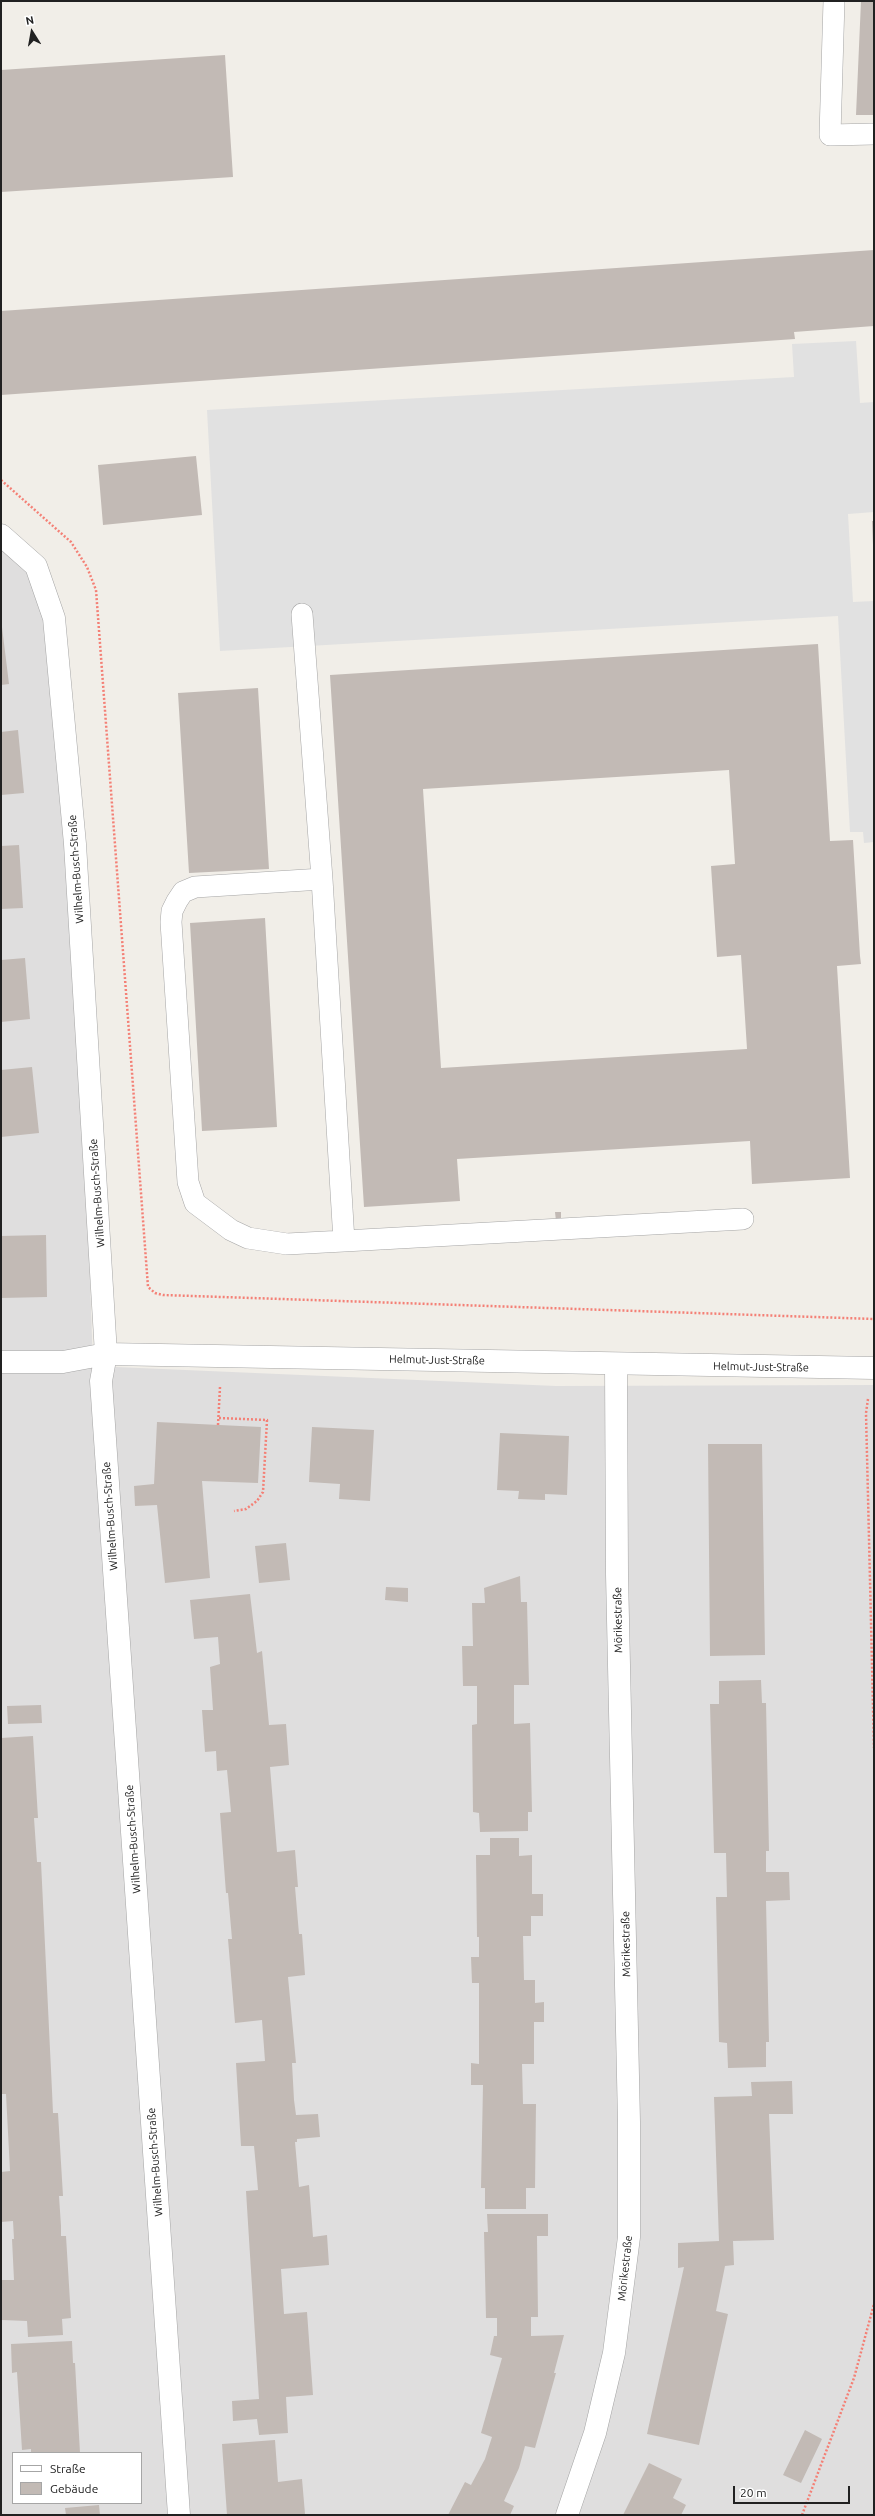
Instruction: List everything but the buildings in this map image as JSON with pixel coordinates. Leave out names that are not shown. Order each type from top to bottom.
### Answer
[{"type":"street","name":"Wilhelm-Busch-Straße","points":[[1,535],[36,566],[54,618],[74,844],[106,1354],[101,1388],[179,2515]]},
{"type":"street","name":"Helmut-Just-Straße","points":[[1,1362],[63,1362],[106,1354],[616,1365],[874,1368]]},
{"type":"street","name":"Mörikestraße","points":[[567,2515],[595,2433],[614,2353],[629,2237],[629,2115],[617,1574],[616,1365]]},
{"type":"lane","points":[[834,1],[830,135],[874,134]]},
{"type":"lane","points":[[302,614],[322,879],[344,1241]]},
{"type":"lane","points":[[322,879],[195,887],[183,892],[172,910],[171,922],[188,1182],[196,1203],[231,1230],[248,1238],[287,1244],[743,1219]]},
{"type":"path","points":[[1,480],[71,542],[87,567],[96,590],[148,1287],[155,1293],[163,1295],[874,1319]]},
{"type":"path","points":[[870,1391],[866,1413],[874,1748]]},
{"type":"path","points":[[219,1418],[266,1420],[263,1492],[257,1502],[246,1509],[234,1510]]},
{"type":"path","points":[[802,2515],[854,2378],[874,2304]]},
{"type":"shaded area","points":[[856,341],[860,403],[874,402],[874,512],[848,514],[853,602],[874,601],[874,842],[864,843],[863,832],[850,832],[838,616],[220,651],[207,410],[794,377],[792,344]]},
{"type":"shaded area","points":[[1,535],[36,566],[75,844],[93,1366],[556,1386],[874,1385],[874,2515],[1,2515]]}]
